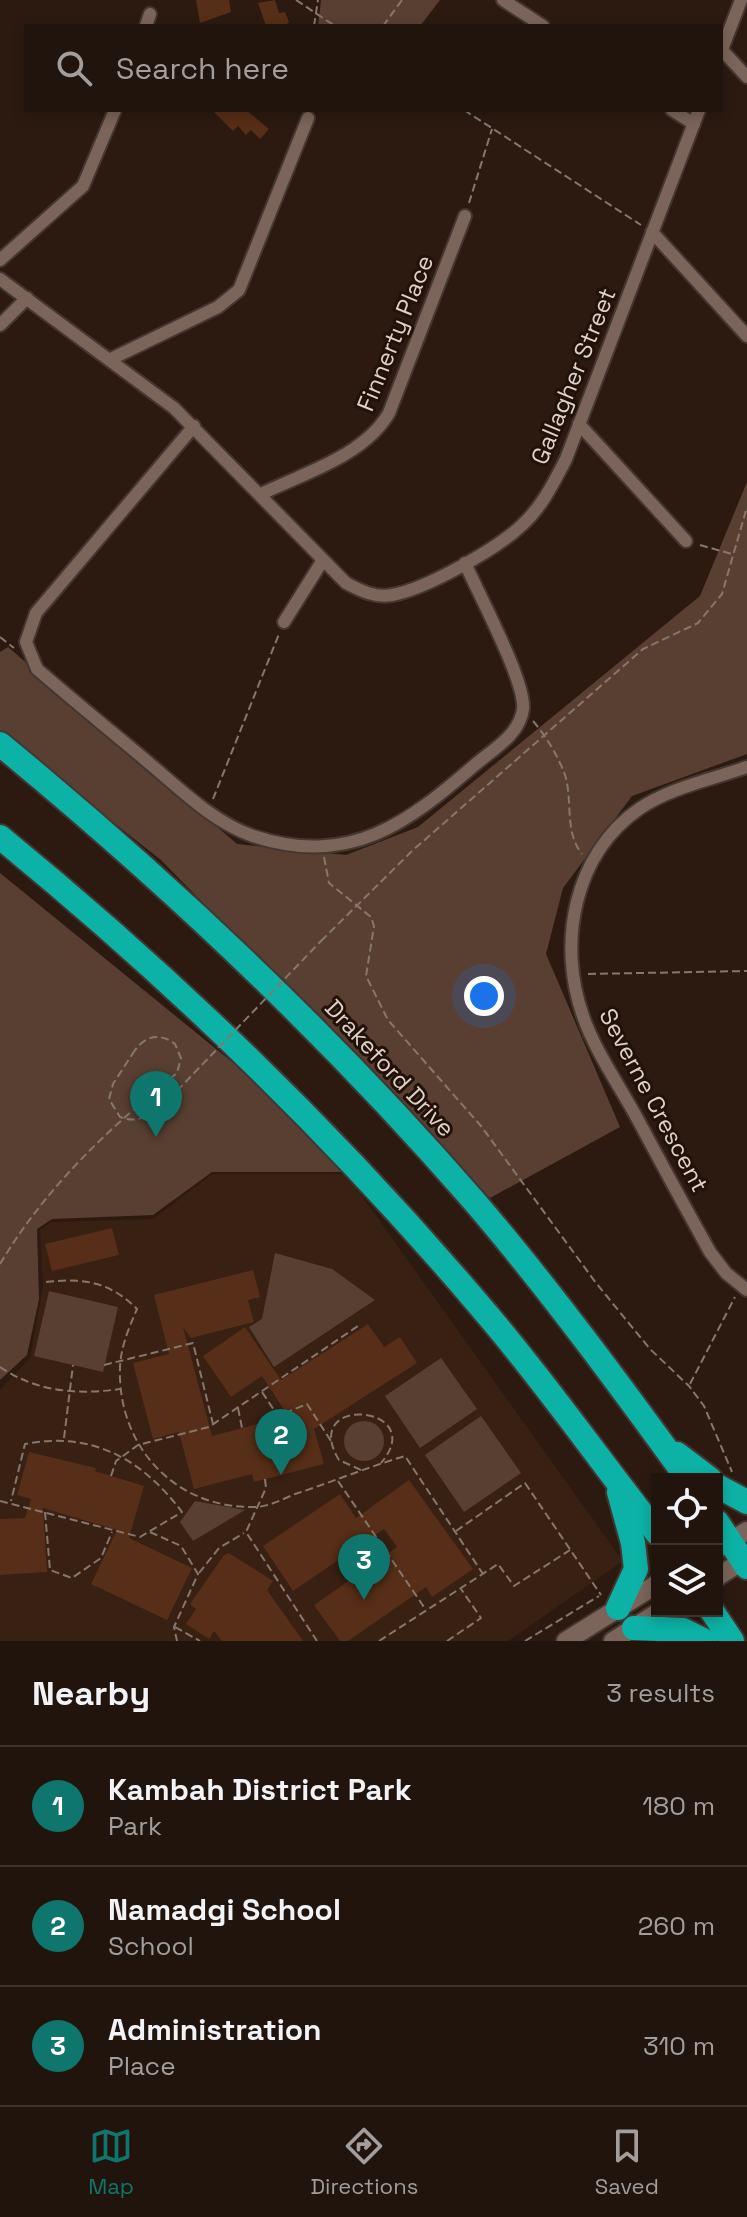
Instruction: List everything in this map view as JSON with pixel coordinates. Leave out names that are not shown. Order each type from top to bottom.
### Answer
[{"type":"highway","name":"Drakeford Drive","points":[[0,744],[145,866],[337,1051],[475,1203],[570,1319],[684,1473]]},
{"type":"highway","points":[[0,837],[86,907],[221,1030],[348,1157],[487,1313],[651,1525]]},
{"type":"highway","points":[[662,1443],[702,1473]]},
{"type":"highway","points":[[608,1599],[636,1569],[633,1543],[615,1478]]},
{"type":"highway","points":[[726,1482],[747,1502]]},
{"type":"highway","points":[[716,1617],[732,1641]]},
{"type":"highway","points":[[624,1635],[683,1630],[705,1641]]},
{"type":"street","points":[[503,0],[540,24]]},
{"type":"street","points":[[723,48],[741,0]]},
{"type":"street","points":[[723,52],[747,77]]},
{"type":"street","points":[[0,260],[83,186],[114,112]]},
{"type":"street","points":[[675,112],[694,124]]},
{"type":"street","name":"Gallagher Street","points":[[0,279],[111,359],[194,426],[346,583],[363,593],[391,595],[500,544],[533,514],[551,488],[579,424],[698,112]]},
{"type":"street","points":[[111,359],[218,307],[239,290],[308,118]]},
{"type":"street","name":"Finnerty Place","points":[[261,494],[359,446],[380,430],[465,216]]},
{"type":"street","points":[[652,232],[747,336]]},
{"type":"street","points":[[0,325],[27,298]]},
{"type":"street","points":[[579,424],[686,541]]},
{"type":"street","points":[[194,426],[36,613],[26,642],[37,669],[208,812],[239,830],[285,844],[348,843],[393,828],[422,811],[513,732],[523,711],[520,686],[465,563]]},
{"type":"street","points":[[284,622],[323,560]]},
{"type":"street","name":"Severne Crescent","points":[[744,1287],[710,1252],[596,1044],[583,1017],[572,973],[574,912],[582,883],[602,844],[642,807],[747,767]]},
{"type":"street","points":[[723,1567],[735,1547]]},
{"type":"street","points":[[566,1641],[608,1599],[651,1586]]},
{"type":"street","points":[[624,1635],[651,1617]]},
{"type":"path","points":[[296,0],[332,24]]},
{"type":"path","points":[[314,24],[318,0]]},
{"type":"path","points":[[384,24],[402,0]]},
{"type":"path","points":[[467,112],[652,232]]},
{"type":"path","points":[[465,216],[492,128]]},
{"type":"path","points":[[0,1264],[15,1238],[81,1156],[153,1093],[177,1073],[179,1051],[161,1036],[146,1039],[135,1050],[110,1091],[115,1112],[127,1120],[141,1119],[173,1095],[357,905],[543,733],[643,649],[698,623],[722,594],[747,507]]},
{"type":"path","points":[[686,541],[733,554]]},
{"type":"path","points":[[208,812],[284,622]]},
{"type":"path","points":[[0,637],[19,652]]},
{"type":"path","points":[[530,718],[543,733],[565,776],[574,844],[587,861]]},
{"type":"path","points":[[325,874],[329,883],[357,905],[374,926],[366,976],[388,1020],[481,1126],[596,1283],[650,1349],[689,1386],[714,1427],[726,1482]]},
{"type":"path","points":[[572,973],[747,971]]},
{"type":"path","points":[[153,1093],[159,1099],[167,1090],[173,1095]]},
{"type":"path","points":[[46,1282],[92,1281],[109,1287],[137,1309],[121,1361],[121,1388],[124,1409],[138,1445],[159,1473],[200,1499],[258,1507],[405,1456],[483,1574]]},
{"type":"path","points":[[689,1386],[744,1287]]},
{"type":"path","points":[[111,1476],[116,1461],[138,1445],[213,1424],[358,1326]]},
{"type":"path","points":[[104,1365],[193,1343],[213,1424]]},
{"type":"path","points":[[64,1439],[67,1392],[73,1365]]},
{"type":"path","points":[[0,1367],[25,1381],[67,1392],[89,1394],[121,1388]]},
{"type":"path","points":[[261,1391],[278,1416],[307,1404],[332,1442],[339,1460],[356,1470],[366,1470]]},
{"type":"path","points":[[238,1407],[242,1428]]},
{"type":"path","points":[[332,1442],[338,1423],[345,1417],[354,1413],[374,1414],[382,1420],[391,1437],[387,1456],[380,1464]]},
{"type":"path","points":[[0,1501],[11,1501],[140,1537],[182,1512],[150,1476],[124,1456],[94,1444],[64,1439],[25,1444],[11,1501]]},
{"type":"path","points":[[177,1641],[174,1627],[198,1574],[219,1548],[246,1532],[266,1488],[265,1479]]},
{"type":"path","points":[[338,1480],[426,1610]]},
{"type":"path","points":[[455,1532],[525,1483],[608,1599],[525,1641]]},
{"type":"path","points":[[45,1511],[50,1570],[72,1578],[101,1558],[112,1530]]},
{"type":"path","points":[[149,1532],[181,1546],[198,1574]]},
{"type":"path","points":[[246,1532],[317,1641]]},
{"type":"path","points":[[379,1641],[498,1564],[514,1586],[570,1550]]},
{"type":"path","points":[[447,1641],[481,1618],[460,1588]]},
{"type":"path","points":[[174,1627],[200,1641]]},
{"type":"shaded area","points":[[321,0],[440,0],[422,24],[318,24]]},
{"type":"shaded area","points":[[747,482],[747,754],[632,796],[563,888],[546,954],[620,1127],[490,1198],[161,860],[0,733],[0,652],[8,647],[237,844],[346,855],[418,827],[700,596]]},
{"type":"shaded area","points":[[0,873],[280,1101],[344,1172],[212,1172],[153,1215],[52,1219],[37,1229],[39,1299],[27,1355],[0,1380]]},
{"type":"shaded area","points":[[212,1174],[346,1174],[623,1561],[508,1641],[0,1641],[0,1390],[30,1358],[43,1286],[40,1230],[52,1222],[153,1219]]},
{"type":"shaded area","points":[[275,1253],[332,1269],[375,1300],[274,1367],[249,1327],[262,1319]]},
{"type":"shaded area","points":[[49,1291],[118,1307],[103,1372],[34,1356]]},
{"type":"shaded area","points":[[441,1358],[477,1409],[420,1448],[385,1396]]},
{"type":"shaded area","points":[[481,1416],[521,1473],[464,1512],[425,1455]]},
{"type":"shaded area","points":[[364,1421],[378,1427],[384,1441],[378,1455],[364,1461],[350,1455],[344,1441],[350,1427]]},
{"type":"shaded area","points":[[195,1501],[245,1510],[193,1541],[180,1522]]},
{"type":"building","points":[[196,0],[229,0],[231,12],[200,23]]},
{"type":"building","points":[[275,0],[279,13],[285,12],[289,22],[265,24],[258,3]]},
{"type":"building","points":[[214,112],[248,112],[269,129],[260,139],[251,130],[246,135],[238,126],[233,131]]},
{"type":"building","points":[[112,1228],[119,1255],[52,1271],[45,1244]]},
{"type":"building","points":[[253,1270],[260,1297],[248,1300],[254,1322],[191,1338],[183,1327],[212,1436],[288,1416],[262,1376],[231,1397],[203,1356],[245,1327],[281,1380],[368,1324],[384,1347],[400,1337],[417,1363],[314,1429],[324,1464],[254,1482],[252,1474],[194,1489],[179,1432],[153,1439],[133,1363],[169,1354],[154,1295]]},
{"type":"building","points":[[29,1452],[96,1468],[95,1471],[144,1486],[129,1538],[192,1568],[167,1620],[91,1584],[117,1530],[43,1508],[47,1572],[0,1575],[0,1519],[25,1518],[31,1499],[17,1495]]},
{"type":"building","points":[[409,1480],[473,1569],[432,1597],[426,1587],[348,1641],[340,1641],[314,1605],[397,1547],[384,1529],[293,1591],[263,1546],[340,1494],[356,1518]]},
{"type":"building","points":[[229,1553],[273,1581],[267,1590],[303,1641],[222,1641],[214,1631],[209,1639],[186,1624],[196,1609],[190,1604],[224,1555]]},
{"type":"place","name":"Kambah District Park","points":[[156,1137]]},
{"type":"place","name":"Namadgi School","points":[[281,1475]]},
{"type":"place","name":"Administration","points":[[364,1600]]}]
